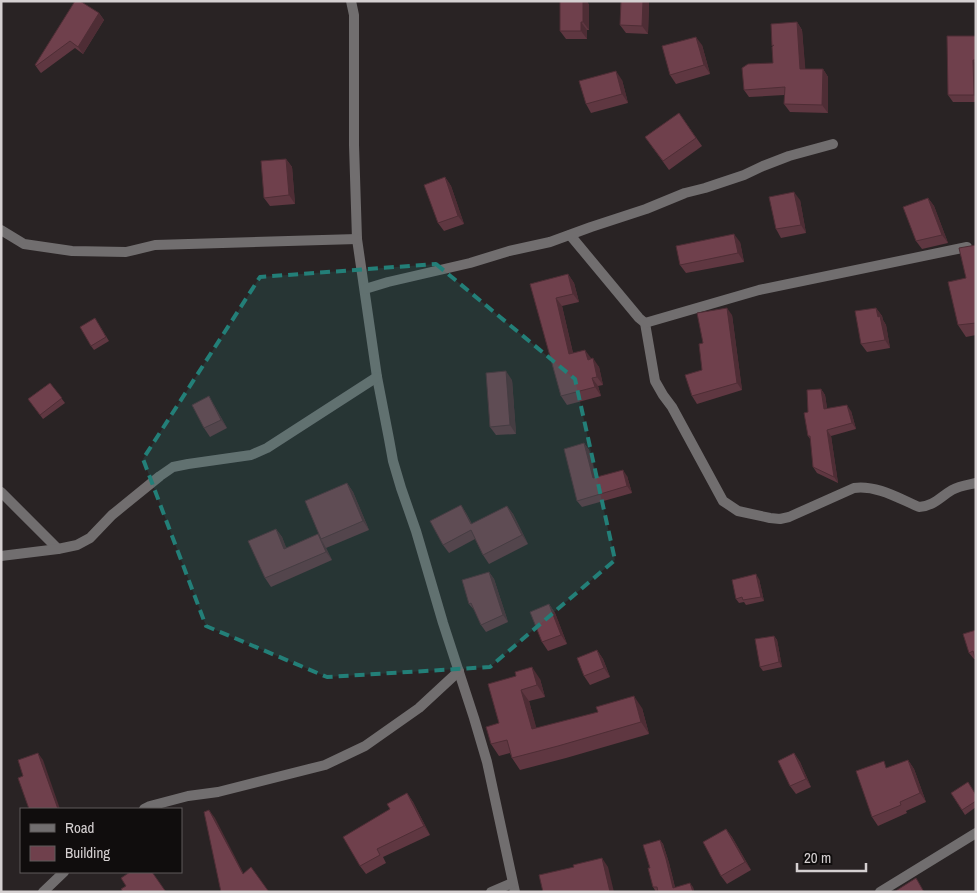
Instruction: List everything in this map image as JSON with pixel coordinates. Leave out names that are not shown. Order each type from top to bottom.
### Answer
[{"type":"street","points":[[351,1],[354,15],[354,145],[358,239],[378,377],[393,461],[487,762],[514,887],[491,892]]},
{"type":"street","points":[[365,289],[470,263],[509,251],[532,247],[646,209],[686,193],[744,175],[789,156],[833,144]]},
{"type":"street","points":[[1,230],[24,244],[72,251],[126,252],[155,245],[358,239]]},
{"type":"street","points":[[570,235],[639,318],[646,323],[655,381],[663,396],[672,407],[724,501],[738,510],[780,519],[854,488],[864,486],[874,488],[919,507],[933,503],[960,486],[976,483]]},
{"type":"street","points":[[646,323],[760,290],[967,247]]},
{"type":"street","points":[[1,556],[77,545],[90,538],[112,515],[173,467],[251,455],[267,448],[378,377]]},
{"type":"street","points":[[1,492],[58,549]]},
{"type":"street","points":[[146,808],[188,796],[218,792],[325,765],[365,746],[388,730],[419,708],[459,671]]},
{"type":"street","points":[[880,892],[976,833]]},
{"type":"street","points":[[43,892],[63,873]]},
{"type":"highlighted area","points":[[436,264],[575,379],[615,560],[490,667],[327,677],[206,626],[143,459],[260,277]]},
{"type":"building","points":[[75,1],[80,1],[99,13],[78,47],[70,41],[36,66],[35,65]]},
{"type":"building","points":[[560,1],[583,1],[581,31],[560,31]]},
{"type":"building","points":[[621,1],[643,1],[642,26],[620,25]]},
{"type":"building","points":[[797,22],[800,69],[823,69],[822,105],[784,104],[785,87],[744,90],[742,68],[748,64],[773,63],[772,47],[774,45],[772,46],[771,24]]},
{"type":"building","points":[[947,36],[976,36],[976,60],[973,60],[974,95],[948,95]]},
{"type":"building","points":[[696,37],[704,65],[670,75],[662,46]]},
{"type":"building","points":[[616,71],[622,94],[586,104],[579,81]]},
{"type":"building","points":[[679,113],[696,138],[663,161],[645,137]]},
{"type":"building","points":[[286,159],[289,195],[264,198],[261,161]]},
{"type":"building","points":[[445,177],[458,216],[438,223],[424,185]]},
{"type":"building","points":[[794,192],[801,225],[776,229],[769,197]]},
{"type":"building","points":[[928,198],[942,235],[916,241],[903,207]]},
{"type":"building","points":[[734,234],[738,253],[680,265],[676,246]]},
{"type":"building","points":[[976,245],[976,323],[958,325],[948,282],[966,278],[959,248]]},
{"type":"building","points":[[568,274],[573,294],[556,298],[569,354],[585,350],[588,360],[593,358],[597,377],[592,378],[595,387],[561,396],[530,284]]},
{"type":"building","points":[[727,308],[737,383],[692,396],[685,375],[702,370],[699,344],[703,343],[697,313]]},
{"type":"building","points":[[876,308],[878,317],[880,316],[885,340],[861,344],[855,311]]},
{"type":"building","points":[[95,318],[106,337],[91,346],[80,327]]},
{"type":"building","points":[[506,371],[510,425],[490,427],[486,373]]},
{"type":"building","points":[[50,383],[62,398],[40,415],[28,399]]},
{"type":"building","points":[[821,389],[824,409],[847,405],[852,423],[827,430],[834,477],[813,467],[810,436],[808,436],[804,413],[808,412],[807,390]]},
{"type":"building","points":[[209,396],[221,420],[204,428],[192,405]]},
{"type":"building","points":[[584,443],[593,478],[623,470],[627,486],[577,501],[564,449]]},
{"type":"building","points":[[347,483],[363,521],[321,539],[305,501]]},
{"type":"building","points":[[461,505],[471,524],[507,506],[522,535],[483,555],[471,530],[443,545],[430,521]]},
{"type":"building","points":[[276,529],[284,549],[318,534],[326,552],[265,578],[248,541]]},
{"type":"building","points":[[489,572],[503,615],[481,625],[471,603],[469,604],[462,580]]},
{"type":"building","points":[[756,574],[761,597],[743,600],[742,597],[736,599],[732,580]]},
{"type":"building","points":[[549,604],[561,635],[542,642],[530,612]]},
{"type":"building","points":[[976,630],[976,661],[973,651],[969,653],[963,634]]},
{"type":"building","points":[[774,636],[779,662],[760,667],[755,639]]},
{"type":"building","points":[[597,650],[604,668],[584,676],[577,658]]},
{"type":"building","points":[[532,667],[537,685],[521,690],[532,729],[598,712],[596,707],[634,696],[641,722],[512,758],[507,740],[491,744],[486,727],[499,723],[488,684],[516,676],[515,672]]},
{"type":"building","points":[[38,753],[58,808],[29,808],[18,778],[23,776],[18,760]]},
{"type":"building","points":[[794,753],[806,779],[790,786],[778,761]]},
{"type":"building","points":[[908,760],[920,793],[900,802],[901,805],[872,817],[856,771],[884,761],[886,768]]},
{"type":"building","points":[[968,782],[976,795],[976,801],[962,810],[951,793]]},
{"type":"building","points":[[407,793],[424,826],[377,849],[380,855],[360,866],[343,837],[390,809],[387,804]]},
{"type":"building","points":[[209,810],[243,874],[251,867],[269,892],[221,892],[204,812]]},
{"type":"building","points":[[726,829],[745,862],[721,876],[703,842]]},
{"type":"building","points":[[660,840],[673,888],[690,883],[693,892],[658,892],[657,887],[653,887],[643,845]]},
{"type":"building","points":[[602,858],[610,892],[543,892],[539,875]]},
{"type":"building","points":[[128,873],[153,873],[166,892],[123,892],[121,889],[126,886],[121,878]]},
{"type":"building","points":[[916,878],[924,892],[894,892]]}]
